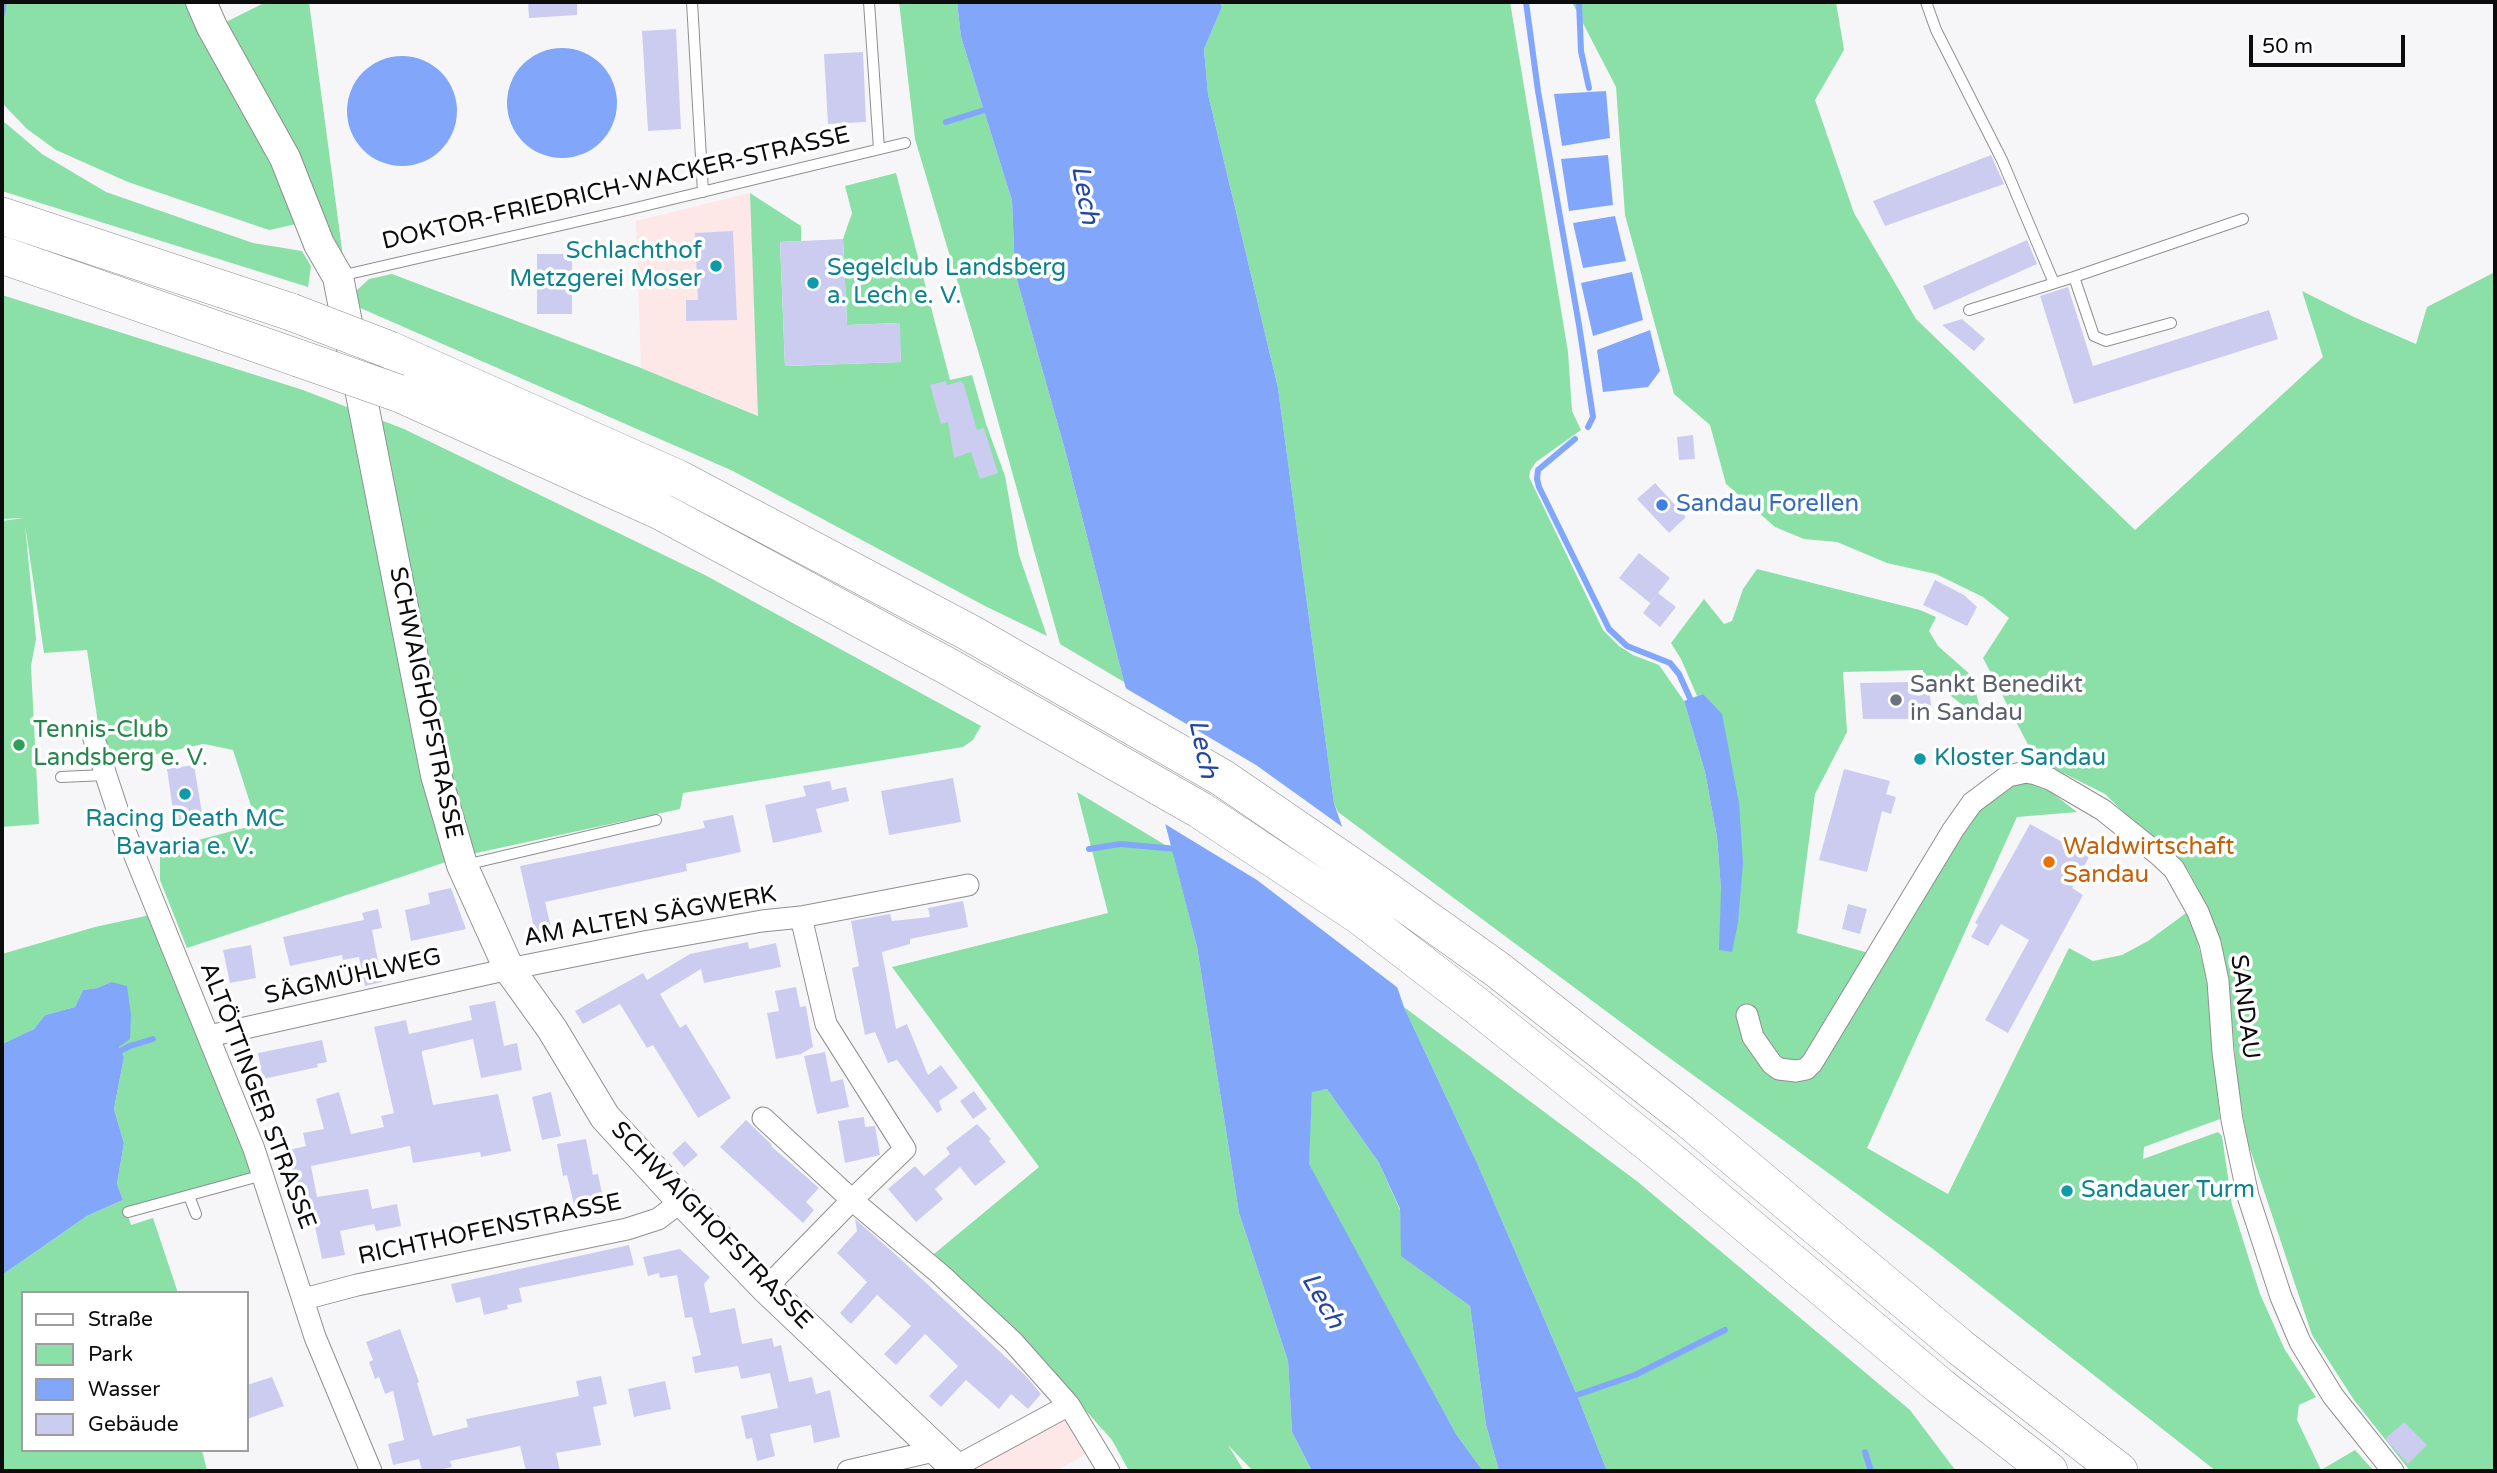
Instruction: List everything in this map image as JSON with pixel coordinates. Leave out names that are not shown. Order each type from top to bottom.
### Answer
[{"type":"highway","points":[[2,216],[291,312],[390,350],[679,479],[970,633],[1221,777],[1498,970],[1688,1119],[1961,1348],[2119,1471]]},
{"type":"highway","points":[[2,255],[398,393],[660,511],[949,667],[1200,810],[1360,916],[1477,1006],[1661,1153],[1940,1386],[2049,1471]]},
{"type":"street","name":"SCHWAIGHOFSTRASSE","points":[[201,2],[212,27],[285,158],[319,244],[338,277],[436,775],[462,865],[509,969],[552,1030],[605,1117],[766,1288],[951,1463]]},
{"type":"street","name":"ALTÖTTINGER STRASSE","points":[[94,739],[105,775],[263,1175],[315,1337],[371,1471]]},
{"type":"street","name":"SANDAU","points":[[1746,1015],[1754,1037],[1772,1064],[1779,1069],[1806,1069],[1953,830],[1972,803],[2008,776],[2026,772],[2050,779],[2103,810],[2174,869],[2198,912],[2210,943],[2218,981],[2230,1107],[2248,1196],[2281,1297],[2300,1342],[2333,1396],[2393,1471]]},
{"type":"street","name":"AM ALTEN SÄGWERK","points":[[509,969],[762,920],[801,917],[968,885]]},
{"type":"street","name":"AM ALTEN SÄGWERK","points":[[766,1288],[905,1149],[826,1024],[801,917]]},
{"type":"street","name":"SÄGMÜHLWEG","points":[[209,1036],[509,969]]},
{"type":"street","points":[[763,1118],[852,1200],[940,1273],[1013,1342],[1069,1405],[1109,1471]]},
{"type":"street","name":"RICHTHOFENSTRASSE","points":[[304,1299],[357,1285],[627,1229],[658,1219],[682,1201]]},
{"type":"street","points":[[848,1471],[951,1463],[1069,1405]]},
{"type":"lane","points":[[692,2],[703,192]]},
{"type":"lane","points":[[869,2],[880,149]]},
{"type":"lane","points":[[1926,2],[1936,30],[2002,160],[2054,283]]},
{"type":"lane","name":"DOKTOR-FRIEDRICH-WACKER-STRASSE","points":[[338,277],[905,143]]},
{"type":"lane","points":[[1969,310],[2243,219]]},
{"type":"lane","points":[[2074,277],[2094,336],[2106,341],[2171,323]]},
{"type":"lane","points":[[61,777],[105,775]]},
{"type":"lane","points":[[462,865],[656,820]]},
{"type":"lane","points":[[128,1212],[263,1175]]},
{"type":"lane","points":[[189,1196],[196,1214]]},
{"type":"shaded area","points":[[750,193],[759,416],[641,368],[636,221]]},
{"type":"shaded area","points":[[1066,1410],[1090,1452],[1056,1471],[980,1471],[975,1461]]},
{"type":"green space","points":[[2,2],[193,2],[275,164],[296,224],[269,230],[128,182],[56,150],[27,129],[2,103]]},
{"type":"green space","points":[[266,2],[309,2],[343,257],[226,22]]},
{"type":"green space","points":[[899,2],[957,2],[961,37],[1012,201],[1015,273],[1065,450],[1124,682],[1060,644],[984,371],[915,139]]},
{"type":"green space","points":[[1220,2],[1510,2],[1568,352],[1572,411],[1581,430],[1536,462],[1529,477],[1603,630],[1633,655],[1659,665],[1684,701],[1705,772],[1717,837],[1721,890],[1732,951],[1703,694],[1697,696],[1671,643],[1704,599],[1724,624],[1732,621],[1743,589],[1757,569],[1920,610],[1936,617],[1929,631],[1938,646],[1972,676],[1983,721],[1923,674],[1923,670],[1843,672],[1847,732],[1815,794],[1797,933],[1883,957],[1979,805],[2018,782],[2035,780],[2077,812],[2017,817],[1867,1148],[1948,1194],[2069,948],[2093,961],[2122,955],[2148,941],[2186,913],[2197,940],[2206,975],[2220,1119],[2144,1147],[2143,1159],[2218,1132],[2222,1136],[2232,1205],[2260,1294],[2285,1350],[2316,1397],[2299,1405],[2297,1420],[2321,1470],[2355,1450],[2374,1471],[2216,1471],[1933,1249],[1653,1046],[1338,812],[1334,803],[1278,388],[1208,94],[1204,49],[1222,7]]},
{"type":"green space","points":[[1572,2],[1836,2],[1844,50],[1815,100],[1854,213],[1916,319],[2135,530],[2323,357],[2302,291],[2416,344],[2427,307],[2495,272],[2495,1471],[2410,1471],[2354,1400],[2312,1335],[2247,1140],[2237,1079],[2228,974],[2207,906],[2174,851],[2140,828],[2105,794],[2038,764],[1983,658],[2009,618],[1983,597],[1936,574],[1887,563],[1837,542],[1804,539],[1775,527],[1726,484],[1710,425],[1674,394],[1625,215],[1616,87]]},
{"type":"green space","points":[[2,120],[42,154],[106,192],[253,243],[302,251],[311,266],[308,287],[2,191]]},
{"type":"green space","points":[[896,173],[950,380],[972,375],[1005,476],[1019,555],[1047,636],[985,606],[733,471],[358,307],[356,291],[369,279],[392,274],[641,368],[758,416],[750,193],[801,226],[801,241],[780,242],[785,366],[901,362],[899,323],[847,325],[843,239],[852,213],[845,186]]},
{"type":"green space","points":[[2,295],[303,390],[404,429],[705,575],[981,726],[973,740],[963,747],[683,793],[680,809],[467,855],[187,948],[160,880],[160,850],[263,823],[259,811],[251,806],[233,750],[204,744],[114,763],[101,743],[87,650],[44,653],[25,525],[36,639],[31,666],[39,824],[2,827],[2,521],[24,518],[2,519]]},
{"type":"green space","points":[[1077,792],[1172,849],[1197,947],[1239,1213],[1288,1361],[1292,1432],[1312,1471],[1253,1471],[1228,1445],[1244,1471],[1129,1471],[1112,1440],[1019,1336],[934,1254],[1039,1167],[892,967],[1108,913]]},
{"type":"green space","points":[[150,915],[263,1175],[126,1210],[131,1225],[153,1218],[177,1291],[21,1291],[21,1452],[202,1452],[207,1471],[2,1471],[2,1275],[87,1216],[123,1200],[117,1184],[124,1143],[114,1109],[124,1057],[119,1047],[124,1042],[111,982],[83,990],[75,1007],[45,1015],[34,1029],[2,1044],[2,954],[95,927]]},
{"type":"green space","points":[[1404,1007],[1638,1182],[1910,1410],[1956,1471],[1607,1471],[1478,1165]]},
{"type":"green space","points":[[1327,1089],[1379,1163],[1400,1210],[1402,1256],[1470,1306],[1486,1425],[1499,1471],[1483,1471],[1456,1434],[1308,1164],[1312,1091]]},
{"type":"water","name":"Lech","points":[[957,2],[1220,2],[1222,7],[1204,49],[1208,94],[1278,388],[1334,803],[1404,1007],[1478,1165],[1607,1471],[1499,1471],[1486,1425],[1470,1306],[1401,1256],[1400,1209],[1379,1163],[1327,1089],[1312,1092],[1309,1164],[1456,1434],[1483,1471],[1312,1471],[1292,1432],[1288,1361],[1239,1213],[1197,947],[1124,682],[1065,450],[1015,273],[1012,201],[961,37]]},
{"type":"water","points":[[562,48],[583,52],[601,64],[613,82],[617,103],[613,124],[601,142],[583,154],[562,158],[541,154],[523,142],[511,124],[507,103],[511,82],[523,64],[541,52]]},
{"type":"water","points":[[402,56],[423,60],[441,72],[453,90],[457,111],[453,132],[441,150],[423,162],[402,166],[381,162],[363,150],[351,132],[347,111],[351,90],[363,72],[381,60]]},
{"type":"water","points":[[1606,91],[1610,138],[1562,146],[1554,94]]},
{"type":"water","points":[[1608,155],[1613,205],[1569,211],[1561,159]]},
{"type":"water","points":[[1615,216],[1626,261],[1583,268],[1573,223]]},
{"type":"water","points":[[1632,272],[1643,320],[1593,336],[1581,283]]},
{"type":"water","points":[[1650,330],[1660,371],[1648,387],[1603,392],[1597,350]]},
{"type":"water","points":[[1703,694],[1722,714],[1739,803],[1743,863],[1738,923],[1732,952],[1719,950],[1721,890],[1717,837],[1705,772],[1684,701]]},
{"type":"water","points":[[111,982],[127,986],[131,1015],[130,1039],[119,1047],[124,1057],[114,1109],[124,1143],[117,1184],[123,1200],[87,1216],[2,1275],[2,1044],[34,1029],[45,1015],[75,1007],[83,990]]},
{"type":"pier","points":[[1122,686],[1256,765],[1348,831],[1402,991],[1257,880],[1160,821]]},
{"type":"building","points":[[528,2],[577,2],[577,15],[529,18]]},
{"type":"building","points":[[676,29],[681,129],[648,131],[642,31]]},
{"type":"building","points":[[863,52],[866,122],[828,124],[824,54]]},
{"type":"building","points":[[1991,155],[2004,184],[1885,226],[1873,201]]},
{"type":"building","name":"Schlachthof Metzgerei Moser","points":[[733,231],[737,320],[686,321],[686,300],[698,300],[695,233]]},
{"type":"building","name":"Segelclub Landsberg a. Lech e. V.","points":[[843,239],[847,325],[900,323],[901,362],[785,366],[780,242]]},
{"type":"building","points":[[2027,240],[2037,264],[1934,310],[1923,286]]},
{"type":"building","points":[[537,254],[572,254],[572,314],[537,314]]},
{"type":"building","points":[[2068,287],[2093,366],[2269,310],[2278,339],[2074,404],[2040,296]]},
{"type":"building","points":[[1962,319],[1985,339],[1974,351],[1942,325]]},
{"type":"building","points":[[946,381],[947,385],[961,381],[964,385],[977,430],[984,428],[998,473],[980,479],[971,452],[954,458],[948,422],[941,424],[930,385]]},
{"type":"building","points":[[1693,435],[1695,459],[1679,460],[1677,437]]},
{"type":"building","name":"Sandau Forellen","points":[[1655,483],[1686,517],[1669,533],[1637,499]]},
{"type":"building","points":[[1639,553],[1670,578],[1658,593],[1676,607],[1660,627],[1643,613],[1657,594],[1650,603],[1619,578]]},
{"type":"building","points":[[1935,580],[1964,595],[1977,607],[1967,626],[1923,605]]},
{"type":"building","name":"Sankt Benedikt in Sandau","points":[[1908,682],[1908,690],[1923,690],[1930,695],[1931,705],[1924,711],[1909,711],[1909,719],[1863,719],[1860,683]]},
{"type":"building","name":"Racing Death MC Bavaria e. V.","points":[[194,765],[203,819],[175,824],[167,769]]},
{"type":"building","points":[[1844,769],[1890,781],[1886,794],[1896,797],[1891,814],[1882,811],[1867,872],[1819,860]]},
{"type":"building","points":[[953,778],[961,822],[889,835],[881,791]]},
{"type":"building","points":[[830,781],[832,790],[846,787],[849,801],[816,809],[822,832],[773,843],[765,805],[806,796],[803,786]]},
{"type":"building","points":[[733,815],[741,852],[686,864],[687,871],[545,902],[551,928],[535,932],[520,866],[705,828],[703,821]]},
{"type":"building","points":[[2030,824],[2089,857],[2072,888],[2083,895],[2008,1033],[1985,1020],[2029,940],[2001,924],[1988,946],[1971,937],[1978,925],[1975,923]]},
{"type":"building","points":[[451,888],[466,929],[411,941],[405,910],[430,904],[428,893]]},
{"type":"building","points":[[963,901],[968,927],[910,939],[910,944],[882,952],[896,1029],[907,1024],[928,1075],[941,1065],[958,1088],[939,1101],[942,1110],[937,1113],[897,1060],[888,1063],[875,1032],[865,1035],[852,968],[859,966],[851,921],[890,914],[892,921],[930,917],[928,908]]},
{"type":"building","points":[[1848,904],[1867,909],[1860,934],[1842,929]]},
{"type":"building","points":[[378,909],[382,928],[372,930],[382,982],[365,986],[359,957],[343,960],[342,955],[290,966],[283,937],[364,920],[362,913]]},
{"type":"building","points":[[748,942],[749,949],[776,943],[781,967],[704,983],[701,969],[660,994],[680,1028],[686,1024],[731,1098],[698,1118],[653,1045],[647,1048],[620,1004],[583,1024],[575,1011],[643,973],[647,980],[690,954]]},
{"type":"building","points":[[251,945],[256,978],[230,983],[223,950]]},
{"type":"building","points":[[796,987],[800,1007],[806,1006],[813,1047],[801,1054],[776,1059],[767,1013],[779,1011],[775,991]]},
{"type":"building","points":[[495,1001],[504,1046],[517,1043],[522,1070],[481,1078],[473,1039],[422,1051],[422,1054],[433,1105],[498,1094],[511,1151],[481,1157],[480,1152],[413,1163],[410,1146],[311,1166],[317,1197],[368,1189],[372,1209],[397,1204],[401,1226],[376,1231],[374,1224],[340,1231],[345,1255],[322,1259],[311,1208],[302,1210],[299,1196],[290,1198],[286,1180],[291,1179],[285,1151],[306,1146],[303,1133],[324,1129],[316,1099],[339,1092],[351,1134],[384,1127],[381,1116],[394,1113],[374,1027],[406,1020],[409,1034],[472,1020],[469,1006]]},
{"type":"building","points":[[322,1040],[327,1062],[317,1064],[318,1067],[263,1079],[258,1053]]},
{"type":"building","points":[[825,1052],[831,1082],[843,1079],[849,1107],[817,1114],[804,1056]]},
{"type":"building","points":[[974,1091],[987,1109],[973,1119],[960,1101]]},
{"type":"building","points":[[551,1092],[561,1136],[542,1140],[532,1097]]},
{"type":"building","points":[[864,1117],[865,1127],[875,1126],[880,1155],[845,1163],[838,1121]]},
{"type":"building","points":[[746,1120],[819,1188],[806,1202],[814,1210],[803,1223],[720,1147]]},
{"type":"building","points":[[977,1124],[1006,1162],[975,1186],[960,1167],[935,1189],[943,1199],[916,1222],[888,1189],[915,1166],[924,1176],[950,1154],[946,1148]]},
{"type":"building","points":[[586,1139],[593,1175],[598,1174],[604,1203],[575,1209],[567,1175],[563,1176],[557,1144]]},
{"type":"building","points":[[685,1141],[698,1155],[684,1167],[672,1153]]},
{"type":"building","points":[[855,1219],[1026,1376],[1041,1394],[1028,1409],[1011,1394],[999,1409],[966,1380],[941,1407],[929,1396],[958,1366],[925,1334],[896,1365],[884,1354],[911,1326],[896,1312],[877,1295],[851,1324],[840,1313],[867,1282],[837,1253],[857,1231]]},
{"type":"building","points":[[629,1245],[634,1265],[519,1288],[522,1302],[507,1305],[508,1309],[484,1315],[480,1297],[456,1303],[451,1284]]},
{"type":"building","points":[[680,1249],[710,1277],[704,1284],[710,1313],[735,1308],[742,1344],[772,1338],[774,1347],[781,1345],[789,1382],[812,1377],[816,1394],[830,1390],[840,1437],[814,1443],[811,1425],[770,1434],[775,1456],[757,1461],[752,1438],[746,1439],[741,1416],[778,1408],[770,1373],[741,1379],[738,1366],[695,1373],[692,1357],[701,1355],[692,1317],[685,1318],[677,1275],[660,1278],[659,1273],[648,1276],[643,1257]]},
{"type":"building","points":[[400,1329],[419,1382],[417,1383],[433,1436],[468,1427],[466,1419],[579,1396],[576,1381],[601,1376],[607,1404],[593,1407],[601,1445],[556,1453],[560,1471],[526,1471],[520,1446],[450,1461],[452,1467],[434,1471],[422,1471],[419,1459],[393,1465],[388,1444],[404,1440],[400,1421],[393,1391],[385,1394],[379,1377],[375,1379],[369,1362],[373,1360],[366,1342]]},
{"type":"building","points":[[272,1377],[284,1406],[248,1419],[248,1385]]},
{"type":"building","points":[[665,1381],[671,1409],[634,1417],[628,1389]]},
{"type":"building","points":[[2404,1422],[2427,1445],[2408,1464],[2385,1439]]},
{"type":"waterway","points":[[2,14],[4,2]]},
{"type":"waterway","points":[[1526,2],[1538,91],[1593,417],[1588,427]]},
{"type":"waterway","points":[[1579,2],[1581,51],[1589,88]]},
{"type":"waterway","points":[[946,122],[991,108]]},
{"type":"waterway","points":[[1575,439],[1538,470],[1539,487],[1609,629],[1627,646],[1670,663],[1679,674],[1693,705]]},
{"type":"waterway","points":[[1089,849],[1120,844],[1177,849]]},
{"type":"waterway","points":[[114,1054],[153,1039]]},
{"type":"waterway","points":[[1577,1395],[1635,1375],[1725,1330]]},
{"type":"waterway","points":[[1865,1452],[1871,1471]]},
{"type":"place","name":"Schlachthof Metzgerei Moser","points":[[716,266]]},
{"type":"place","name":"Segelclub Landsberg a. Lech e. V.","points":[[813,283]]},
{"type":"place","name":"Sandau Forellen","points":[[1662,505]]},
{"type":"place","name":"Sankt Benedikt in Sandau","points":[[1896,700]]},
{"type":"place","name":"Tennis-Club Landsberg e. V.","points":[[19,745]]},
{"type":"place","name":"Kloster Sandau","points":[[1920,759]]},
{"type":"place","name":"Racing Death MC Bavaria e. V.","points":[[185,794]]},
{"type":"place","name":"Waldwirtschaft Sandau","points":[[2049,862]]},
{"type":"place","name":"Sandauer Turm","points":[[2067,1191]]}]
